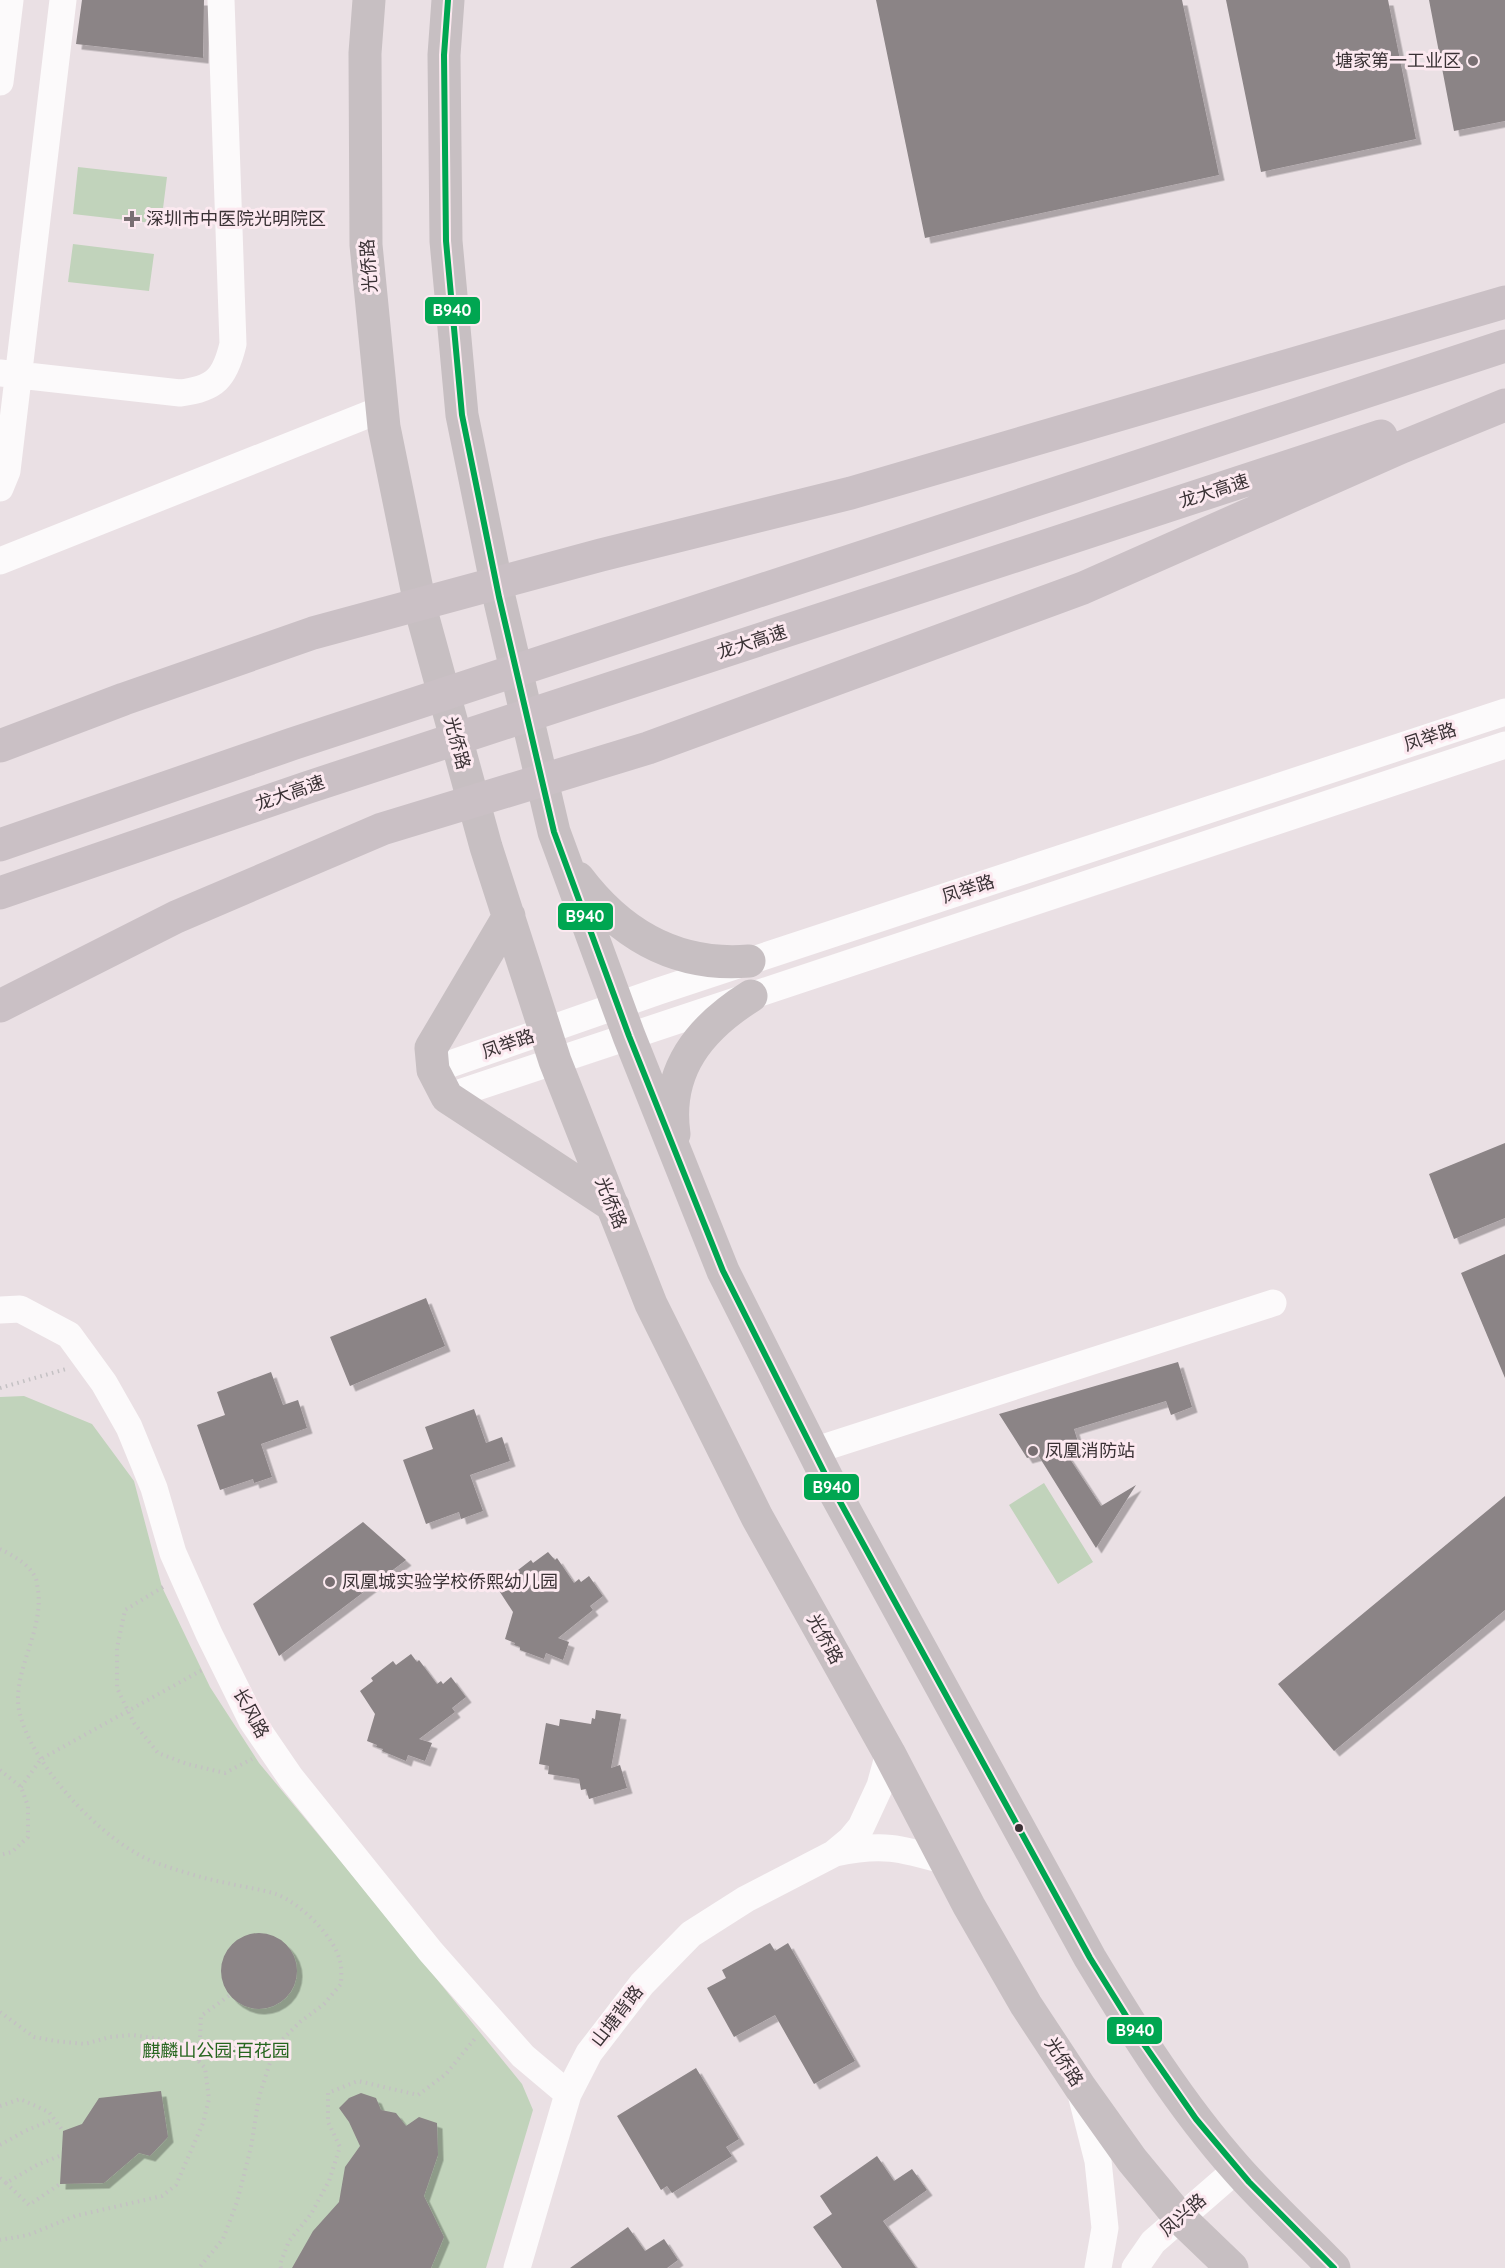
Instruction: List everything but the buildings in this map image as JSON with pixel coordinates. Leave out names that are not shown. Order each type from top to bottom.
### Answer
[{"type":"highway","points":[[0,746],[124,699],[313,633],[601,555],[851,493],[1505,302]]},
{"type":"highway","points":[[0,845],[352,724],[1505,346]]},
{"type":"highway","name":"龙大高速","points":[[0,893],[370,767],[1505,394]]},
{"type":"highway","points":[[0,1006],[176,917],[382,829],[648,748],[1083,588],[1402,447],[1505,405]]},
{"type":"main road","name":"光侨路","points":[[369,0],[365,53],[366,245],[384,427],[422,614],[486,847],[550,1046],[651,1305],[757,1516],[1026,2005],[1132,2160],[1179,2217],[1232,2268]]},
{"type":"main road","points":[[448,0],[444,55],[446,241],[462,415],[499,597],[554,832],[629,1036],[723,1271],[813,1450],[1090,1958],[1143,2044],[1193,2114],[1237,2169],[1334,2268]]},
{"type":"main road","points":[[561,850],[586,888],[625,926],[647,940],[666,951],[687,958],[728,963],[749,962]]},
{"type":"main road","points":[[508,916],[431,1048],[440,1083],[612,1206]]},
{"type":"main road","points":[[676,1154],[673,1126],[674,1102],[683,1062],[714,1022],[751,996]]},
{"type":"street","points":[[0,82],[10,0]]},
{"type":"street","points":[[0,488],[7,471],[9,374],[63,0]]},
{"type":"street","points":[[9,374],[180,393],[200,391],[217,380],[228,364],[233,344],[221,0]]},
{"type":"street","points":[[0,561],[382,409]]},
{"type":"street","name":"凤举路","points":[[550,1046],[618,1005],[1505,712]]},
{"type":"street","name":"凤举路","points":[[440,1083],[550,1046],[629,1036],[1505,745]]},
{"type":"street","points":[[813,1450],[1273,1303]]},
{"type":"street","name":"长风路","points":[[0,1310],[20,1309],[69,1335],[104,1383],[129,1427],[154,1488],[173,1553],[252,1721],[291,1778],[431,1952],[523,2056],[568,2094]]},
{"type":"street","points":[[833,1854],[861,1827],[880,1786],[889,1753]]},
{"type":"street","points":[[833,1854],[874,1846],[894,1847],[946,1861]]},
{"type":"street","name":"山塘背路","points":[[517,2268],[568,2094],[589,2053],[642,1984],[691,1934],[747,1899],[833,1854]]},
{"type":"street","points":[[1080,2087],[1098,2161],[1105,2228],[1098,2268]]},
{"type":"street","name":"凤兴路","points":[[1135,2268],[1153,2242],[1179,2217],[1237,2169]]},
{"type":"path","points":[[0,1388],[89,1363]]},
{"type":"path","points":[[0,1549],[14,1556],[36,1577],[40,1603],[33,1639],[21,1677],[18,1708],[26,1732],[41,1759],[73,1802],[102,1829],[131,1851],[171,1868],[216,1881],[277,1894],[300,1908],[324,1930],[340,1961],[341,1984],[324,2004],[300,2022],[275,2047],[259,2097],[251,2147],[237,2202],[223,2239],[199,2268]]},
{"type":"path","points":[[183,1576],[125,1610],[117,1648],[117,1688],[128,1711],[158,1753],[186,1764],[225,1773],[272,1749]]},
{"type":"path","points":[[21,1787],[41,1759],[222,1659]]},
{"type":"path","points":[[0,1770],[21,1787],[28,1806],[27,1837],[12,1852],[0,1855]]},
{"type":"path","points":[[199,2062],[201,2016],[230,1995]]},
{"type":"path","points":[[0,2012],[34,2037],[85,2044],[110,2037],[132,2035],[168,2040],[189,2051],[205,2068],[209,2099],[203,2123],[176,2185],[162,2196],[75,2216],[28,2235],[0,2240]]},
{"type":"path","points":[[281,2268],[280,2264],[289,2241],[311,2214],[329,2181],[340,2147],[328,2122],[328,2093],[358,2081],[418,2095],[446,2074],[490,2020]]},
{"type":"path","points":[[0,2106],[20,2099],[49,2112],[63,2131]]},
{"type":"path","points":[[0,2145],[24,2131],[54,2119]]},
{"type":"path","points":[[6,2183],[37,2164],[62,2155]]},
{"type":"path","points":[[0,2178],[29,2205],[60,2184]]},
{"type":"green space","points":[[78,167],[167,177],[161,224],[73,214]]},
{"type":"green space","points":[[73,244],[154,254],[149,291],[68,282]]},
{"type":"green space","name":"麒麟山公园·百花园","points":[[24,1396],[92,1424],[134,1481],[162,1587],[210,1687],[259,1763],[522,2084],[533,2110],[486,2268],[0,2268],[0,1397]]},
{"type":"green space","points":[[1044,1483],[1093,1562],[1058,1584],[1009,1505]]},
{"type":"transit line","name":"B940","points":[[448,0],[444,55],[446,241],[462,415],[499,597],[554,832],[629,1036],[723,1271],[827,1478],[1090,1958],[1141,2040],[1196,2119],[1249,2182],[1334,2268]]},
{"type":"place","name":"塘家第一工业区","points":[[1473,61]]},
{"type":"place","name":"深圳市中医院光明院区","points":[[132,219]]},
{"type":"place","name":"凤凰消防站","points":[[1033,1451]]},
{"type":"place","name":"凤凰城实验学校侨熙幼儿园","points":[[330,1582]]}]
